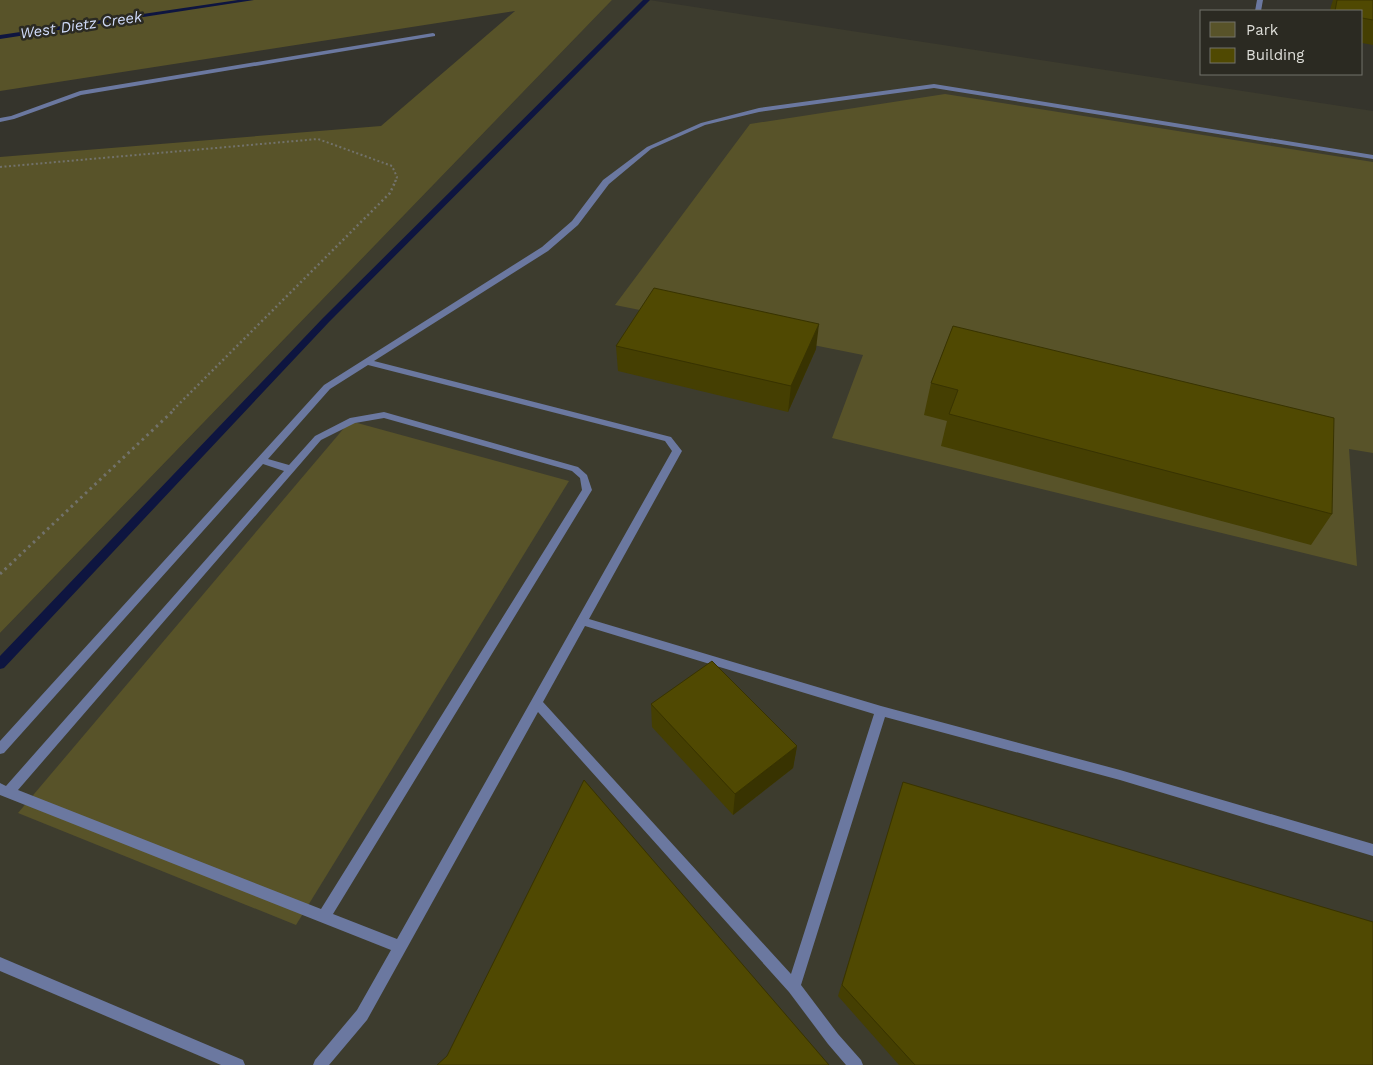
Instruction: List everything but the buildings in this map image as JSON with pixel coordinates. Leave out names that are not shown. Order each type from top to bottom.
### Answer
[{"type":"lane","points":[[0,120],[12,118],[80,93],[432,35]]},
{"type":"lane","points":[[0,749],[327,387],[545,249],[575,223],[606,182],[649,148],[703,124],[759,110],[934,86],[1373,157]]},
{"type":"lane","points":[[320,1065],[362,1015],[677,451],[668,439],[366,362]]},
{"type":"lane","points":[[324,917],[587,490],[584,477],[575,469],[384,415],[353,420],[318,438],[4,791],[324,917],[401,947]]},
{"type":"lane","points":[[261,460],[290,470]]},
{"type":"lane","points":[[582,621],[881,711],[1120,775],[1373,850]]},
{"type":"lane","points":[[537,703],[794,987],[833,1039],[856,1065]]},
{"type":"lane","points":[[794,987],[881,711]]},
{"type":"lane","points":[[0,964],[238,1065]]},
{"type":"path","points":[[0,167],[318,139],[392,166],[397,177],[390,193],[158,426],[0,574]]},
{"type":"shaded area","points":[[612,0],[649,0],[1373,111],[1373,1065],[0,1065],[0,633]]},
{"type":"green space","points":[[0,0],[612,0],[0,633],[0,157],[381,126],[515,11],[0,91]]},
{"type":"green space","points":[[945,94],[1373,162],[1373,453],[1349,449],[1357,566],[832,438],[863,355],[615,305],[750,124]]},
{"type":"green space","points":[[350,421],[569,481],[296,925],[18,813]]},
{"type":"waterway","name":"West Dietz Creek","points":[[0,37],[251,0]]},
{"type":"waterway","points":[[0,664],[326,320],[647,0]]}]
